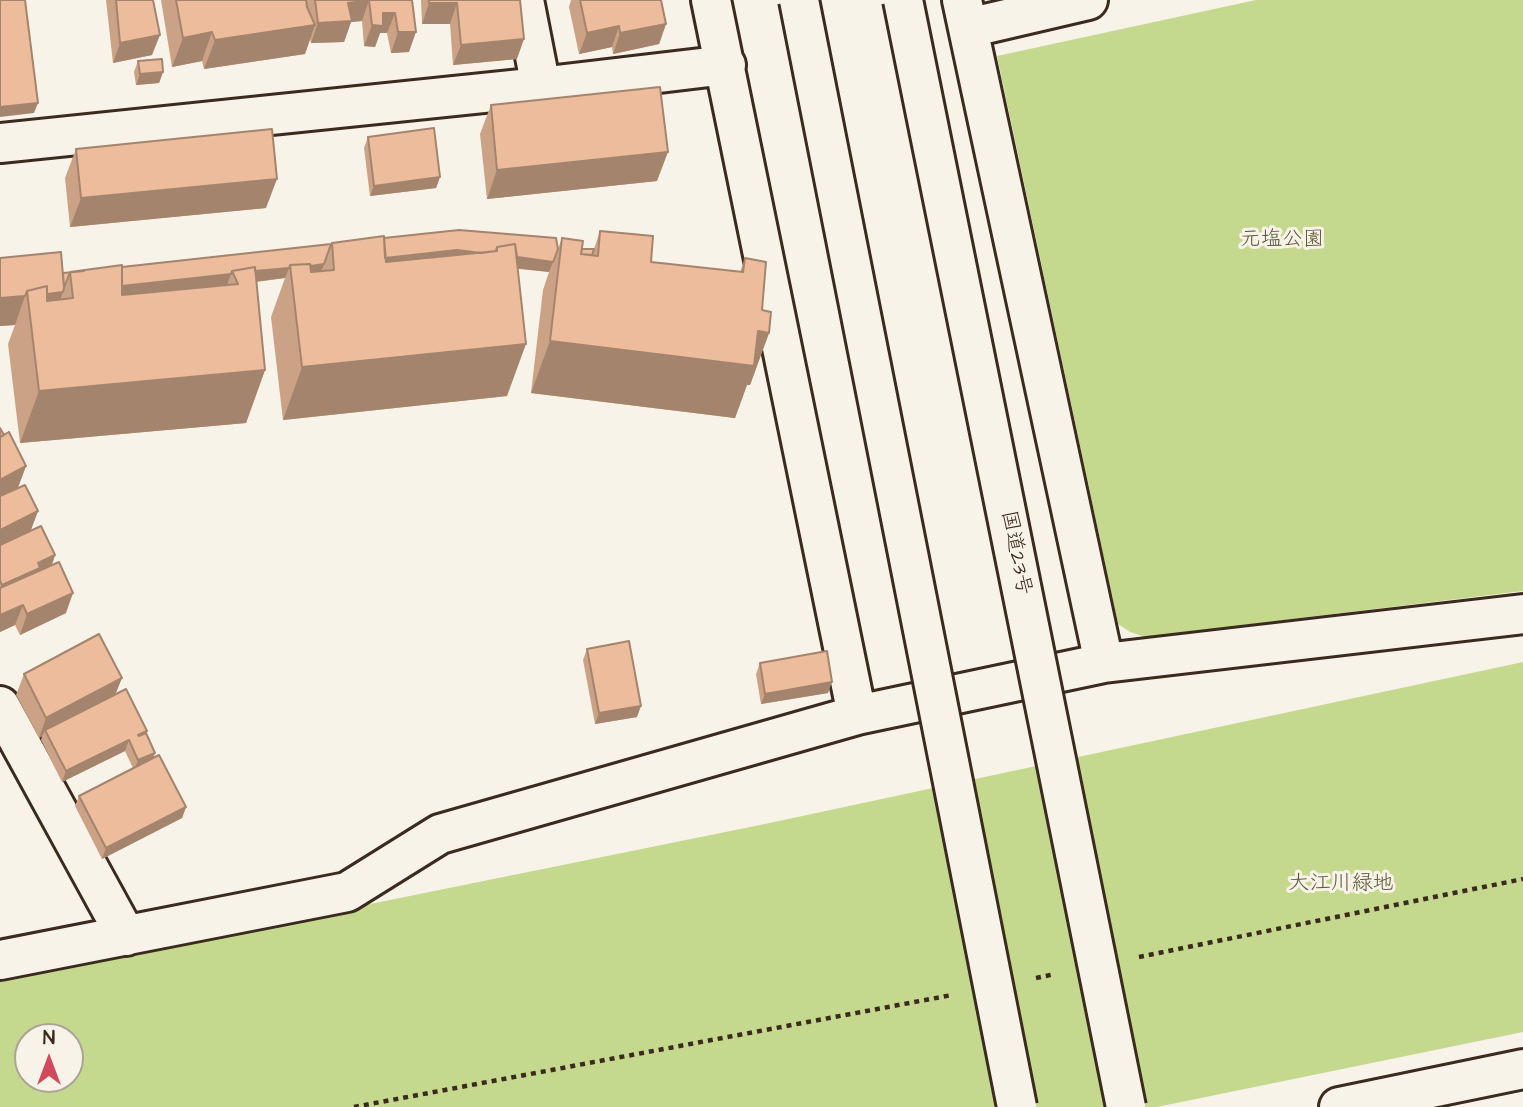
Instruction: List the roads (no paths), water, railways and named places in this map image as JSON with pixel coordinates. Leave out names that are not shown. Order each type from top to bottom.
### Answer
[{"type":"main road","points":[[524,0],[541,87]]},
{"type":"main road","points":[[711,0],[856,715]]},
{"type":"main road","points":[[799,0],[1017,1107]]},
{"type":"main road","name":"国道23号","points":[[903,0],[1126,1107]]},
{"type":"main road","points":[[1087,0],[965,14],[1104,663]]},
{"type":"main road","points":[[0,144],[726,65]]},
{"type":"main road","points":[[0,960],[347,892],[440,834],[856,715],[1104,663],[1523,614]]},
{"type":"main road","points":[[0,706],[126,936]]},
{"type":"main road","points":[[1339,1107],[1523,1069]]},
{"type":"park label","name":"元塩公園","points":[[1282,241]]},
{"type":"park label","name":"大江川緑地","points":[[1341,885]]}]
